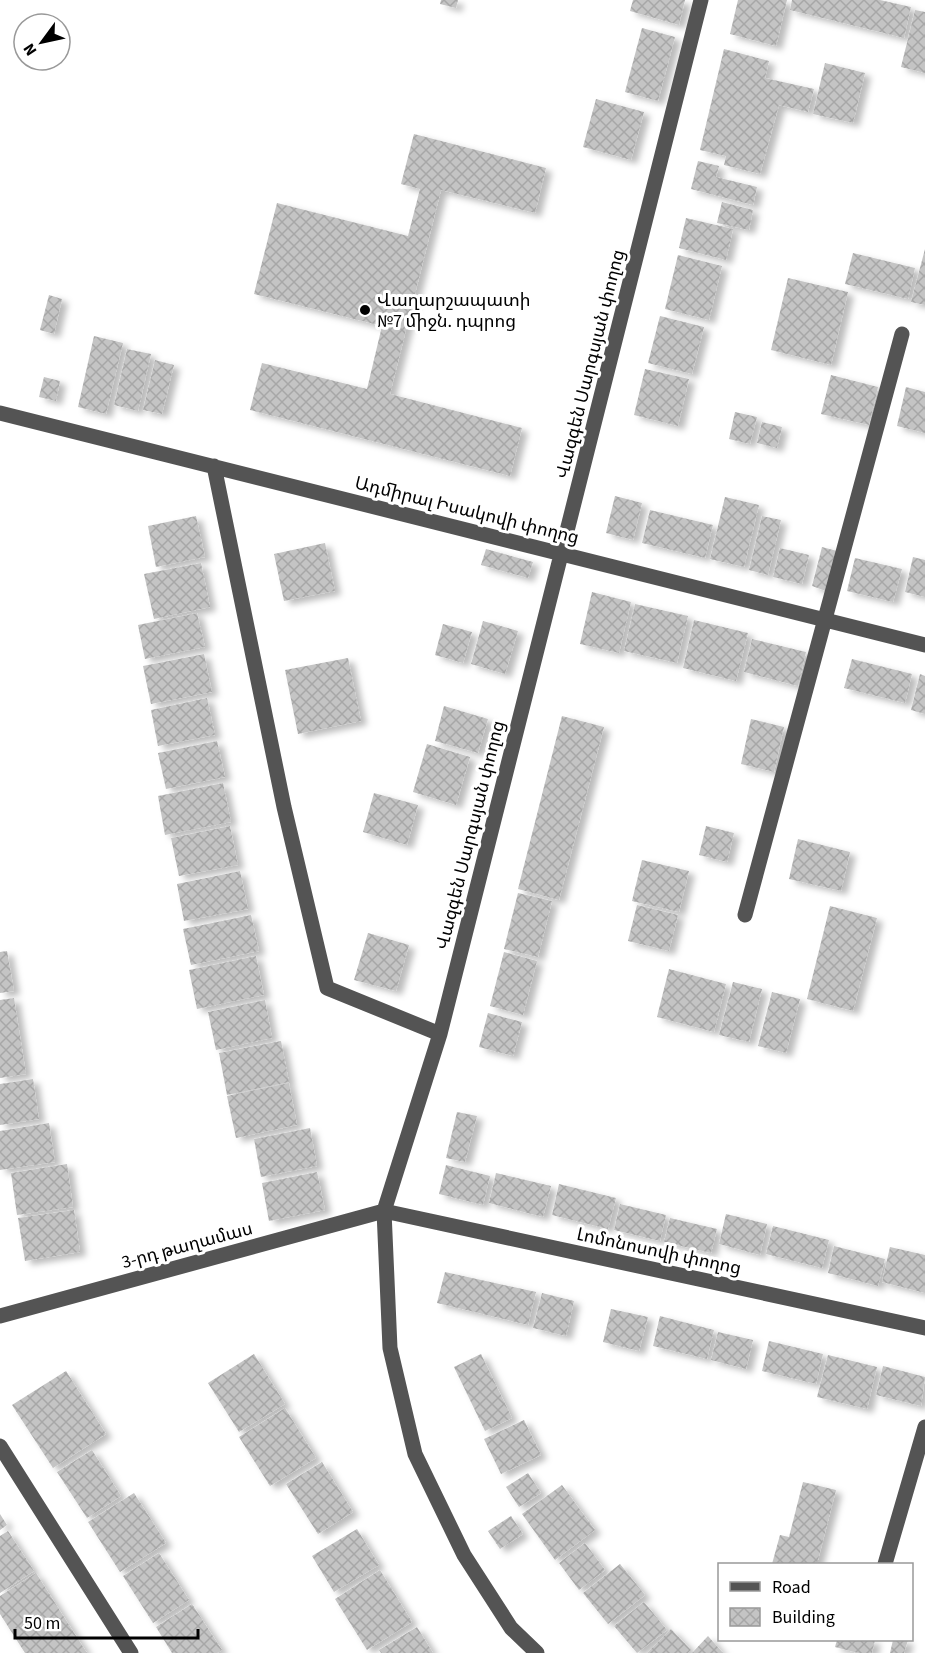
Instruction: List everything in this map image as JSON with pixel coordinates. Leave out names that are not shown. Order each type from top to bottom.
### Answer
[{"type":"street","name":"Վազգեն Սարգսյան փողոց","points":[[537,1653],[511,1628],[464,1555],[415,1454],[390,1348],[384,1211],[440,1034],[701,0]]},
{"type":"street","points":[[745,915],[902,334]]},
{"type":"street","name":"Ադմիրալ Իսակովի փողոց","points":[[0,413],[925,645]]},
{"type":"street","points":[[214,466],[284,807],[327,988],[440,1034]]},
{"type":"street","name":"3-րդ թաղամաս","points":[[0,1316],[384,1211]]},
{"type":"street","name":"Լոմոնոսովի փողոց","points":[[384,1211],[925,1328]]},
{"type":"street","points":[[885,1563],[925,1427]]},
{"type":"street","points":[[0,1446],[131,1653]]},
{"type":"building","points":[[441,0],[458,0],[456,8],[440,4]]},
{"type":"building","points":[[633,0],[685,0],[679,25],[630,11]]},
{"type":"building","points":[[738,0],[787,0],[776,46],[730,34]]},
{"type":"building","points":[[792,0],[880,0],[911,7],[904,38],[790,10]]},
{"type":"building","points":[[915,10],[925,12],[925,73],[901,67]]},
{"type":"building","points":[[642,28],[675,37],[658,101],[625,92]]},
{"type":"building","points":[[724,49],[769,61],[765,78],[814,89],[808,112],[779,105],[760,174],[724,165],[726,156],[700,150]]},
{"type":"building","points":[[825,63],[865,73],[853,123],[813,114]]},
{"type":"building","points":[[596,99],[644,112],[631,160],[583,147]]},
{"type":"building","name":"Վաղարշապատի №7 միջն. դպրոց","points":[[414,134],[546,168],[535,213],[441,190],[390,394],[522,428],[510,476],[250,410],[262,363],[367,389],[382,326],[254,294],[277,203],[408,236],[420,189],[401,184]]},
{"type":"building","points":[[698,161],[719,166],[716,177],[757,187],[753,205],[691,189]]},
{"type":"building","points":[[722,202],[753,210],[749,230],[717,223]]},
{"type":"building","points":[[686,218],[733,229],[726,260],[679,248]]},
{"type":"building","points":[[925,249],[925,305],[911,302]]},
{"type":"building","points":[[853,253],[915,268],[908,299],[845,284]]},
{"type":"building","points":[[678,255],[722,266],[709,320],[665,309]]},
{"type":"building","points":[[788,278],[848,292],[831,365],[771,350]]},
{"type":"building","points":[[49,295],[62,299],[54,334],[40,330]]},
{"type":"building","points":[[660,316],[704,327],[692,374],[648,363]]},
{"type":"building","points":[[94,336],[123,343],[106,414],[78,407]]},
{"type":"building","points":[[127,349],[151,354],[138,411],[114,405]]},
{"type":"building","points":[[155,360],[174,365],[162,414],[143,410]]},
{"type":"building","points":[[645,369],[689,379],[678,426],[634,415]]},
{"type":"building","points":[[831,375],[878,387],[869,425],[821,414]]},
{"type":"building","points":[[44,377],[60,381],[56,401],[39,397]]},
{"type":"building","points":[[906,387],[925,392],[925,433],[897,426]]},
{"type":"building","points":[[735,412],[757,417],[750,444],[729,439]]},
{"type":"building","points":[[762,422],[782,427],[777,448],[757,443]]},
{"type":"building","points":[[615,496],[642,503],[633,540],[606,533]]},
{"type":"building","points":[[725,497],[759,505],[744,567],[710,559]]},
{"type":"building","points":[[650,510],[713,525],[705,558],[642,543]]},
{"type":"building","points":[[196,516],[205,557],[156,567],[148,526]]},
{"type":"building","points":[[762,516],[781,520],[768,575],[749,570]]},
{"type":"building","points":[[325,543],[335,591],[284,601],[274,554]]},
{"type":"building","points":[[822,547],[837,551],[826,591],[812,586]]},
{"type":"building","points":[[780,548],[809,555],[802,584],[773,577]]},
{"type":"building","points":[[486,549],[533,562],[528,578],[481,565]]},
{"type":"building","points":[[913,557],[925,560],[925,597],[905,592]]},
{"type":"building","points":[[855,558],[902,569],[893,602],[847,591]]},
{"type":"building","points":[[201,563],[210,607],[154,619],[144,574]]},
{"type":"building","points":[[592,592],[631,602],[619,653],[580,644]]},
{"type":"building","points":[[635,604],[688,616],[677,663],[624,651]]},
{"type":"building","points":[[197,613],[205,647],[145,659],[138,625]]},
{"type":"building","points":[[694,620],[748,633],[736,681],[683,668]]},
{"type":"building","points":[[483,621],[518,631],[505,674],[471,664]]},
{"type":"building","points":[[443,624],[472,632],[463,663],[435,655]]},
{"type":"building","points":[[752,639],[806,652],[798,686],[744,672]]},
{"type":"building","points":[[204,654],[212,692],[151,704],[143,666]]},
{"type":"building","points":[[348,658],[361,721],[298,734],[285,670]]},
{"type":"building","points":[[852,659],[912,674],[905,703],[844,688]]},
{"type":"building","points":[[920,674],[925,676],[925,714],[911,710]]},
{"type":"building","points":[[207,698],[215,735],[158,746],[151,710]]},
{"type":"building","points":[[444,706],[488,719],[478,753],[435,741]]},
{"type":"building","points":[[562,716],[604,727],[559,900],[518,889]]},
{"type":"building","points":[[751,719],[784,727],[774,772],[741,764]]},
{"type":"building","points":[[217,741],[225,777],[166,789],[158,753]]},
{"type":"building","points":[[427,744],[470,757],[456,805],[413,792]]},
{"type":"building","points":[[223,783],[231,822],[165,835],[158,796]]},
{"type":"building","points":[[374,793],[418,805],[407,845],[363,832]]},
{"type":"building","points":[[230,826],[238,865],[179,876],[171,838]]},
{"type":"building","points":[[706,826],[734,833],[727,862],[699,855]]},
{"type":"building","points":[[798,839],[850,852],[841,891],[789,879]]},
{"type":"building","points":[[642,860],[689,871],[679,912],[632,901]]},
{"type":"building","points":[[240,871],[248,909],[184,921],[177,884]]},
{"type":"building","points":[[518,893],[552,901],[538,957],[504,949]]},
{"type":"building","points":[[637,905],[678,915],[669,951],[628,941]]},
{"type":"building","points":[[830,906],[877,918],[853,1011],[807,999]]},
{"type":"building","points":[[251,915],[259,951],[191,965],[183,929]]},
{"type":"building","points":[[368,933],[409,945],[396,991],[354,980]]},
{"type":"building","points":[[7,951],[14,991],[0,993],[0,952]]},
{"type":"building","points":[[504,952],[537,961],[523,1015],[490,1006]]},
{"type":"building","points":[[256,956],[264,995],[197,1009],[189,970]]},
{"type":"building","points":[[669,969],[726,984],[714,1032],[657,1017]]},
{"type":"building","points":[[733,982],[762,989],[749,1042],[719,1035]]},
{"type":"building","points":[[772,992],[800,999],[786,1053],[758,1046]]},
{"type":"building","points":[[14,998],[26,1074],[0,1078],[0,1000]]},
{"type":"building","points":[[265,1000],[272,1038],[216,1050],[208,1012]]},
{"type":"building","points":[[488,1013],[522,1022],[513,1056],[479,1047]]},
{"type":"building","points":[[281,1041],[289,1082],[227,1095],[219,1053]]},
{"type":"building","points":[[33,1079],[39,1119],[0,1125],[0,1084]]},
{"type":"building","points":[[289,1083],[297,1125],[236,1138],[227,1096]]},
{"type":"building","points":[[457,1112],[477,1116],[465,1162],[446,1158]]},
{"type":"building","points":[[49,1123],[55,1162],[0,1170],[0,1131]]},
{"type":"building","points":[[310,1128],[317,1166],[261,1177],[254,1139]]},
{"type":"building","points":[[67,1164],[73,1207],[17,1215],[11,1173]]},
{"type":"building","points":[[446,1165],[490,1176],[483,1205],[439,1194]]},
{"type":"building","points":[[317,1172],[325,1210],[269,1221],[262,1183]]},
{"type":"building","points":[[496,1173],[551,1186],[543,1217],[489,1203]]},
{"type":"building","points":[[559,1184],[616,1198],[608,1229],[552,1215]]},
{"type":"building","points":[[620,1204],[666,1215],[660,1241],[614,1230]]},
{"type":"building","points":[[74,1210],[80,1252],[25,1261],[18,1218]]},
{"type":"building","points":[[726,1214],[767,1224],[760,1255],[719,1244]]},
{"type":"building","points":[[670,1218],[717,1229],[711,1253],[664,1242]]},
{"type":"building","points":[[773,1226],[829,1240],[822,1268],[766,1254]]},
{"type":"building","points":[[834,1246],[885,1259],[878,1286],[828,1273]]},
{"type":"building","points":[[890,1247],[925,1255],[925,1293],[882,1282]]},
{"type":"building","points":[[445,1272],[536,1292],[528,1325],[437,1303]]},
{"type":"building","points":[[542,1293],[574,1301],[566,1336],[533,1328]]},
{"type":"building","points":[[611,1309],[648,1317],[639,1351],[603,1342]]},
{"type":"building","points":[[660,1316],[714,1330],[707,1359],[653,1346]]},
{"type":"building","points":[[718,1332],[753,1340],[746,1369],[711,1360]]},
{"type":"building","points":[[769,1341],[823,1354],[816,1384],[762,1371]]},
{"type":"building","points":[[254,1354],[285,1404],[239,1432],[208,1383]]},
{"type":"building","points":[[481,1354],[512,1418],[485,1431],[454,1367]]},
{"type":"building","points":[[828,1355],[877,1367],[867,1409],[817,1397]]},
{"type":"building","points":[[883,1366],[925,1377],[921,1406],[876,1395]]},
{"type":"building","points":[[66,1371],[106,1434],[53,1468],[12,1405]]},
{"type":"building","points":[[285,1408],[316,1458],[270,1486],[239,1437]]},
{"type":"building","points":[[524,1420],[541,1455],[501,1474],[484,1439]]},
{"type":"building","points":[[92,1450],[121,1496],[87,1518],[57,1472]]},
{"type":"building","points":[[322,1462],[353,1512],[318,1534],[286,1484]]},
{"type":"building","points":[[528,1473],[541,1493],[519,1507],[506,1487]]},
{"type":"building","points":[[803,1482],[836,1490],[817,1563],[772,1563],[780,1535],[789,1537]]},
{"type":"building","points":[[562,1485],[595,1530],[555,1560],[522,1514]]},
{"type":"building","points":[[134,1493],[166,1543],[120,1572],[88,1522]]},
{"type":"building","points":[[0,1514],[7,1525],[0,1530]]},
{"type":"building","points":[[511,1516],[523,1534],[500,1549],[488,1531]]},
{"type":"building","points":[[357,1529],[379,1565],[334,1592],[312,1556]]},
{"type":"building","points":[[8,1531],[34,1571],[0,1593],[0,1536]]},
{"type":"building","points":[[585,1543],[605,1570],[579,1590],[559,1563]]},
{"type":"building","points":[[159,1553],[189,1600],[153,1623],[123,1576]]},
{"type":"building","points":[[620,1564],[645,1595],[608,1624],[583,1593]]},
{"type":"building","points":[[380,1570],[412,1622],[367,1650],[335,1599]]},
{"type":"building","points":[[36,1573],[87,1653],[25,1653],[0,1614],[0,1596]]},
{"type":"building","points":[[644,1602],[667,1630],[637,1653],[614,1626]]},
{"type":"building","points":[[192,1604],[222,1650],[217,1653],[172,1653],[156,1627]]},
{"type":"building","points":[[417,1627],[433,1653],[381,1653],[379,1650]]},
{"type":"building","points":[[671,1629],[691,1650],[688,1653],[647,1653]]},
{"type":"building","points":[[708,1636],[723,1653],[692,1653]]},
{"type":"building","points":[[837,1641],[875,1641],[872,1653],[858,1653],[835,1647]]},
{"type":"building","points":[[893,1641],[908,1641],[904,1653],[890,1653]]},
{"type":"place","name":"Վաղարշապատի №7 միջն. դպրոց","points":[[365,310]]}]
